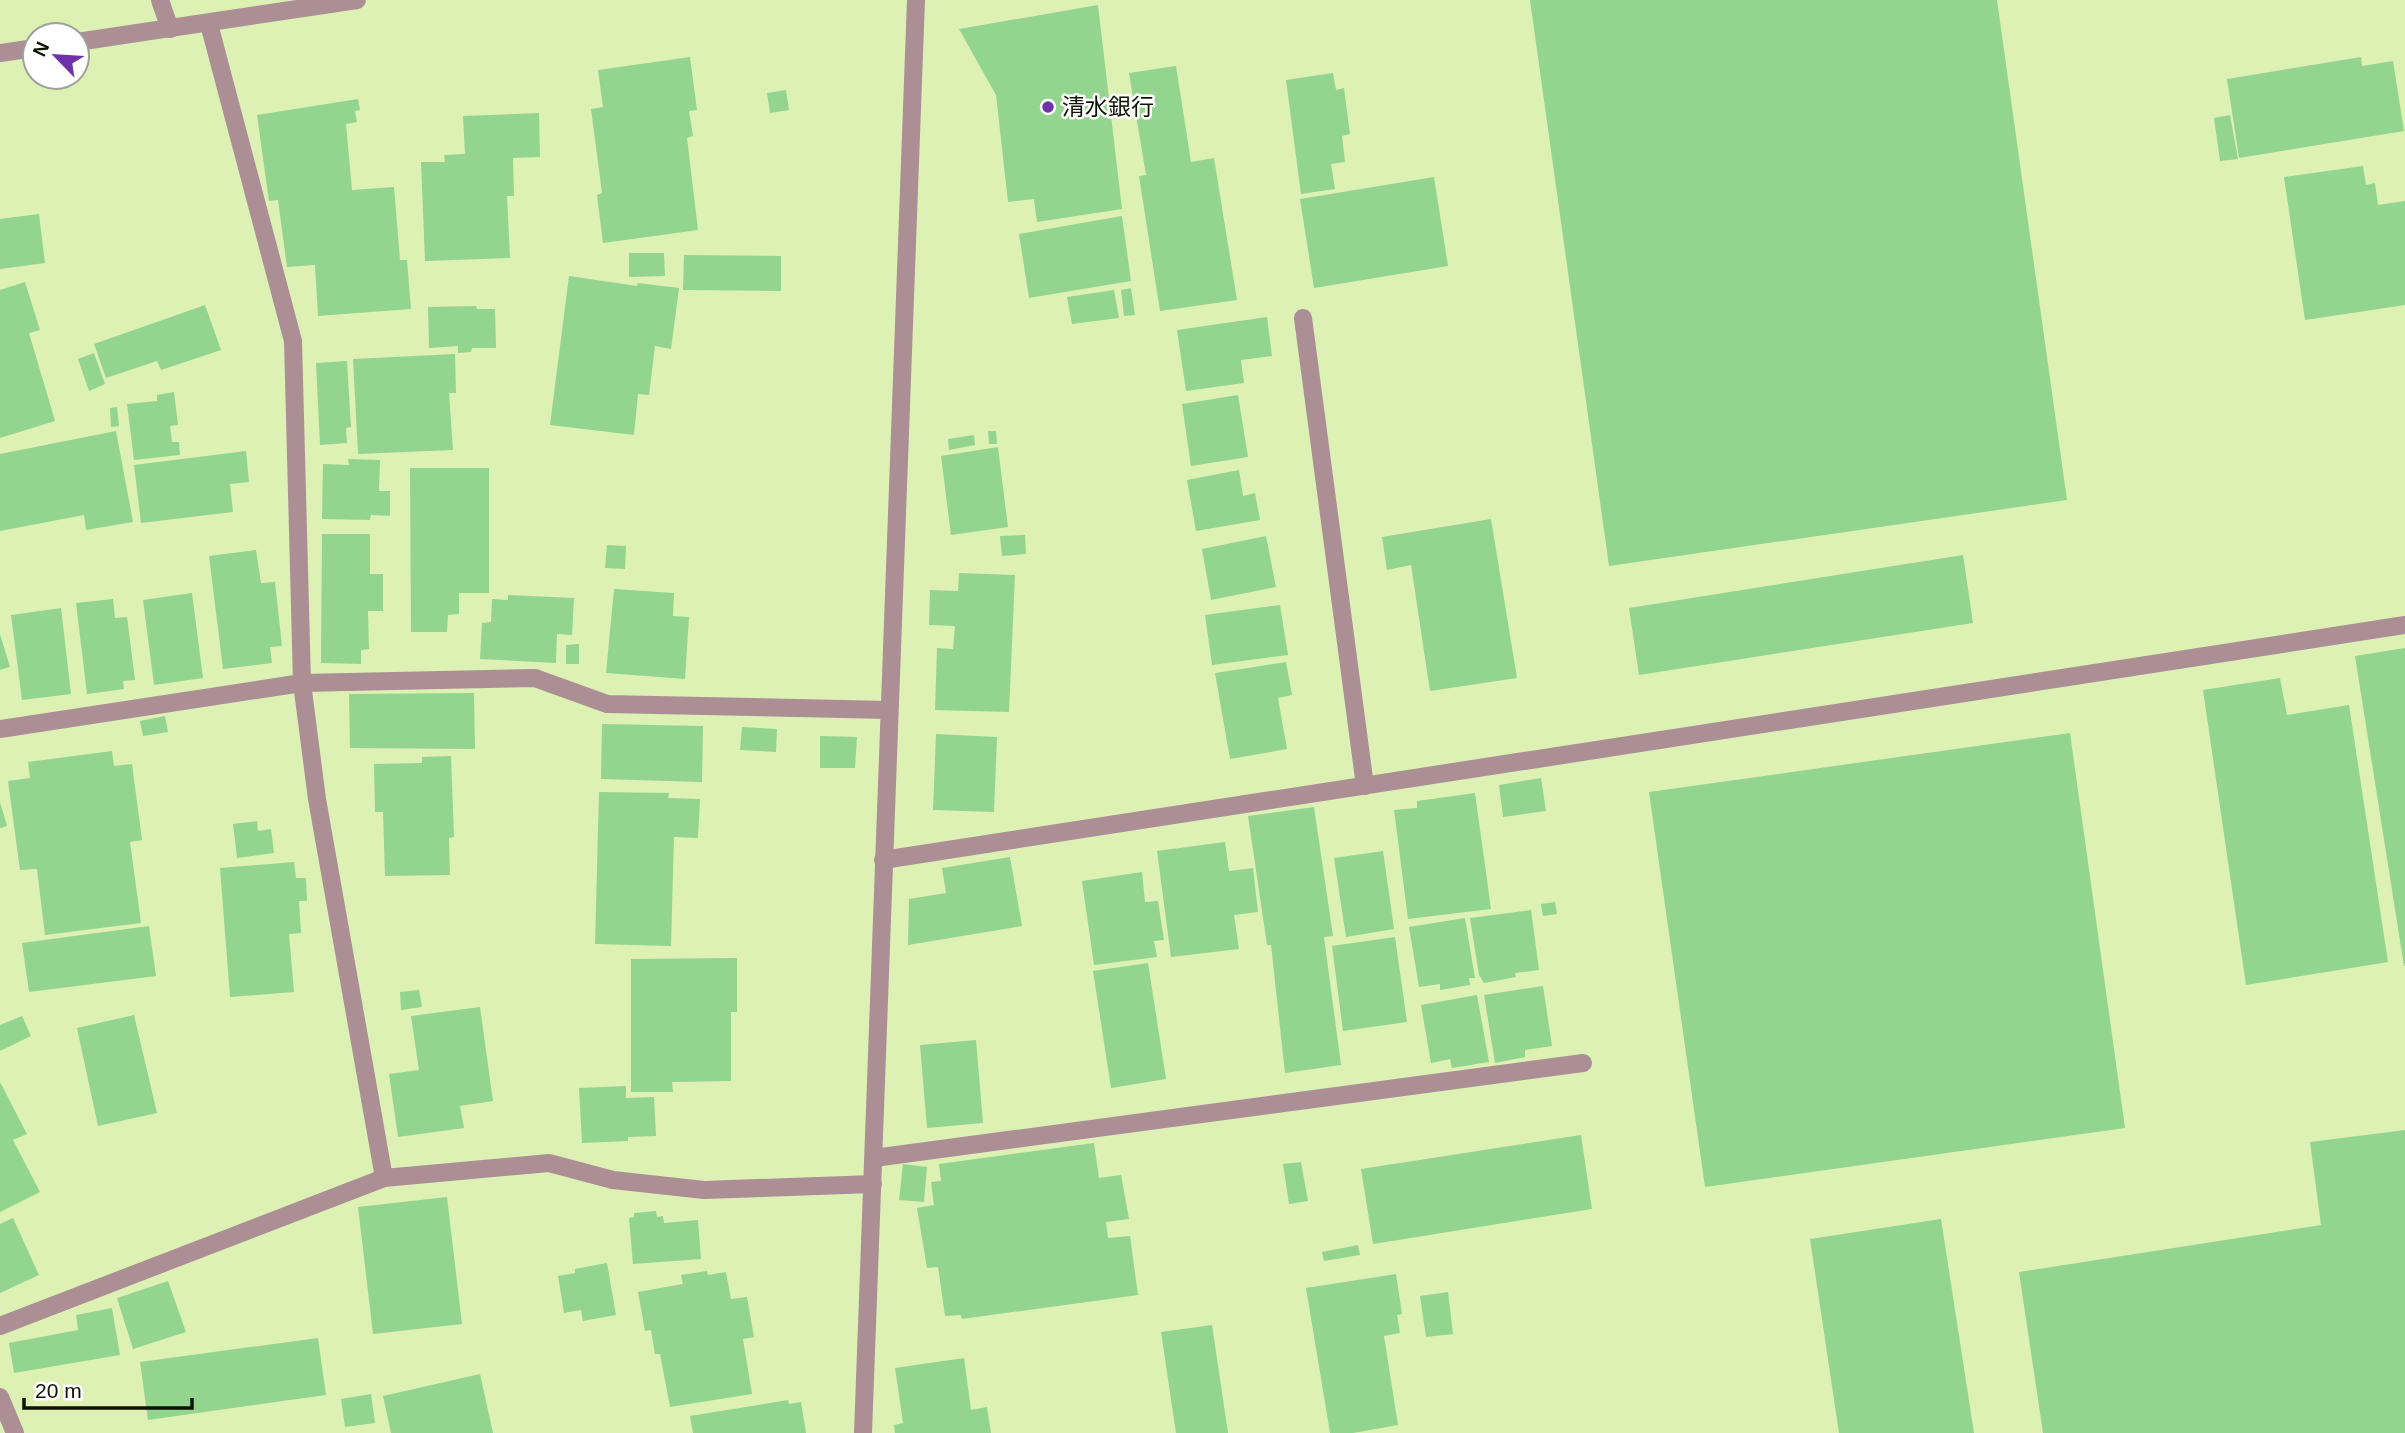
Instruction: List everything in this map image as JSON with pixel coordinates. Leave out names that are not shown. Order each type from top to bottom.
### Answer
[{"type":"street","points":[[160,0],[170,29]]},
{"type":"street","points":[[91,40],[357,0]]},
{"type":"street","points":[[863,1433],[916,0]]},
{"type":"street","points":[[209,24],[293,341],[302,683],[317,799],[384,1178]]},
{"type":"street","points":[[0,53],[21,50]]},
{"type":"street","points":[[1303,317],[1365,786]]},
{"type":"street","points":[[883,860],[2405,625]]},
{"type":"street","points":[[0,729],[302,683],[535,678],[607,704],[888,710]]},
{"type":"street","points":[[874,1158],[1583,1063]]},
{"type":"street","points":[[0,1326],[384,1178],[549,1163],[613,1180],[704,1190],[873,1184]]},
{"type":"street","points":[[0,1397],[15,1433]]},
{"type":"building","points":[[1530,0],[1997,0],[2067,500],[1609,566]]},
{"type":"building","points":[[1098,5],[1122,209],[1037,222],[1034,199],[1008,202],[996,95],[959,29]]},
{"type":"building","points":[[690,57],[697,110],[689,111],[693,136],[687,138],[698,230],[603,243],[597,195],[602,193],[591,109],[603,107],[598,70]]},
{"type":"building","points":[[2361,57],[2362,66],[2393,61],[2404,131],[2239,158],[2227,79]]},
{"type":"building","points":[[1176,66],[1191,162],[1214,158],[1237,300],[1160,311],[1139,176],[1146,175],[1129,73]]},
{"type":"building","points":[[1333,73],[1336,90],[1344,88],[1350,134],[1342,136],[1345,162],[1331,164],[1335,189],[1301,194],[1286,80]]},
{"type":"building","points":[[786,90],[789,110],[770,113],[767,93]]},
{"type":"building","points":[[358,99],[360,110],[355,111],[357,122],[346,124],[352,190],[394,187],[400,260],[407,260],[411,309],[318,316],[315,265],[287,267],[278,200],[269,201],[257,115]]},
{"type":"building","points":[[539,113],[540,157],[513,158],[514,196],[507,196],[510,258],[425,261],[421,162],[445,162],[444,155],[465,154],[463,116]]},
{"type":"building","points":[[2230,115],[2238,159],[2220,161],[2214,118]]},
{"type":"building","points":[[2363,166],[2366,185],[2375,183],[2378,205],[2405,201],[2405,305],[2305,320],[2284,177]]},
{"type":"building","points":[[1434,177],[1448,266],[1314,288],[1300,199]]},
{"type":"building","points":[[39,214],[45,263],[0,269],[0,219]]},
{"type":"building","points":[[1122,216],[1131,281],[1029,298],[1019,234]]},
{"type":"building","points":[[629,253],[664,253],[665,276],[629,277]]},
{"type":"building","points":[[684,255],[781,256],[781,291],[683,290]]},
{"type":"building","points":[[569,276],[637,286],[638,283],[679,288],[671,349],[655,346],[649,395],[638,394],[634,435],[550,425]]},
{"type":"building","points":[[25,282],[40,330],[29,333],[55,421],[0,438],[0,290]]},
{"type":"building","points":[[1131,288],[1135,315],[1124,316],[1121,290]]},
{"type":"building","points":[[1114,290],[1119,318],[1072,324],[1067,297]]},
{"type":"building","points":[[205,305],[221,350],[161,370],[157,361],[106,378],[94,344]]},
{"type":"building","points":[[476,306],[477,309],[495,309],[496,348],[472,348],[471,352],[458,353],[458,346],[429,348],[428,307]]},
{"type":"building","points":[[1267,317],[1272,356],[1241,360],[1244,383],[1186,391],[1177,330]]},
{"type":"building","points":[[94,353],[105,384],[89,391],[78,359]]},
{"type":"building","points":[[455,354],[456,393],[449,393],[453,450],[358,454],[353,359]]},
{"type":"building","points":[[347,361],[351,427],[346,428],[347,443],[320,445],[316,363]]},
{"type":"building","points":[[174,392],[178,425],[170,426],[172,442],[179,442],[180,455],[134,460],[127,404],[157,401],[157,395]]},
{"type":"building","points":[[1238,395],[1248,457],[1191,466],[1182,404]]},
{"type":"building","points":[[117,407],[119,426],[111,427],[110,408]]},
{"type":"building","points":[[116,431],[133,522],[86,530],[84,515],[0,531],[0,454]]},
{"type":"building","points":[[988,431],[996,431],[997,444],[989,444]]},
{"type":"building","points":[[974,435],[975,445],[949,450],[948,439]]},
{"type":"building","points":[[998,447],[1008,527],[951,535],[941,456]]},
{"type":"building","points":[[246,451],[249,482],[230,484],[233,512],[141,523],[134,465]]},
{"type":"building","points":[[348,459],[380,460],[379,491],[390,491],[390,516],[371,515],[370,520],[322,519],[323,464],[349,465]]},
{"type":"building","points":[[410,468],[489,468],[489,593],[459,593],[459,614],[448,615],[447,632],[411,632]]},
{"type":"building","points":[[1239,470],[1243,496],[1255,493],[1260,520],[1196,531],[1187,480]]},
{"type":"building","points":[[1491,519],[1517,678],[1430,691],[1411,565],[1387,570],[1382,537]]},
{"type":"building","points":[[322,534],[370,534],[370,574],[383,574],[383,611],[368,611],[369,649],[361,650],[361,664],[321,663]]},
{"type":"building","points":[[1025,535],[1026,554],[1002,556],[1000,536]]},
{"type":"building","points":[[1266,536],[1276,587],[1211,600],[1202,549]]},
{"type":"building","points":[[607,545],[626,546],[625,569],[605,568]]},
{"type":"building","points":[[256,550],[261,583],[275,582],[282,646],[270,647],[272,663],[223,669],[209,556]]},
{"type":"building","points":[[1963,555],[1973,623],[1639,675],[1629,608]]},
{"type":"building","points":[[959,573],[1015,575],[1009,712],[935,710],[937,648],[953,649],[955,626],[929,625],[930,590],[958,591]]},
{"type":"building","points":[[614,589],[674,593],[673,616],[689,617],[685,679],[606,673]]},
{"type":"building","points":[[192,593],[203,678],[154,685],[143,600]]},
{"type":"building","points":[[508,595],[574,598],[572,635],[557,634],[556,663],[480,659],[482,623],[491,622],[492,599],[508,600]]},
{"type":"building","points":[[113,599],[115,618],[127,617],[135,680],[123,681],[124,689],[87,694],[76,603]]},
{"type":"building","points":[[1280,605],[1288,655],[1212,665],[1205,615]]},
{"type":"building","points":[[61,608],[71,694],[22,700],[11,615]]},
{"type":"building","points":[[0,634],[10,667],[0,670]]},
{"type":"building","points":[[579,644],[579,664],[566,664],[566,645]]},
{"type":"building","points":[[2405,648],[2405,966],[2404,966],[2355,656]]},
{"type":"building","points":[[1286,662],[1292,695],[1278,698],[1287,749],[1230,759],[1215,673]]},
{"type":"building","points":[[2280,678],[2287,715],[2349,705],[2388,962],[2246,985],[2203,690]]},
{"type":"building","points":[[474,693],[475,749],[350,748],[349,694]]},
{"type":"building","points":[[165,716],[168,732],[143,736],[140,721]]},
{"type":"building","points":[[602,724],[703,726],[702,782],[601,779]]},
{"type":"building","points":[[742,727],[777,729],[776,752],[740,750]]},
{"type":"building","points":[[2070,733],[2125,1128],[1705,1187],[1649,792]]},
{"type":"building","points":[[936,734],[997,737],[994,812],[933,810]]},
{"type":"building","points":[[820,736],[857,737],[855,768],[820,768]]},
{"type":"building","points":[[112,751],[114,766],[132,764],[142,840],[130,842],[141,923],[45,935],[37,869],[20,870],[8,781],[30,778],[28,762]]},
{"type":"building","points":[[451,756],[454,837],[449,838],[450,875],[385,876],[383,812],[375,812],[374,764],[422,763],[422,757]]},
{"type":"building","points":[[1541,778],[1546,811],[1503,817],[1499,785]]},
{"type":"building","points":[[599,792],[669,793],[668,798],[700,799],[698,838],[674,837],[671,946],[595,944]]},
{"type":"building","points":[[1475,793],[1491,909],[1408,919],[1394,810],[1417,808],[1417,801]]},
{"type":"building","points":[[0,802],[7,826],[0,828]]},
{"type":"building","points":[[1314,807],[1333,936],[1324,937],[1341,1065],[1285,1073],[1271,945],[1267,945],[1248,816]]},
{"type":"building","points":[[257,821],[258,831],[271,829],[274,853],[237,858],[233,824]]},
{"type":"building","points":[[1225,842],[1229,871],[1253,868],[1258,912],[1234,915],[1239,949],[1171,957],[1157,851]]},
{"type":"building","points":[[1383,851],[1394,929],[1346,937],[1334,858]]},
{"type":"building","points":[[1010,857],[1022,926],[908,945],[909,899],[946,893],[942,868]]},
{"type":"building","points":[[294,862],[296,878],[306,878],[307,901],[299,901],[301,933],[289,934],[294,992],[230,997],[220,868]]},
{"type":"building","points":[[1142,872],[1145,902],[1158,901],[1164,940],[1154,941],[1157,957],[1094,965],[1082,881]]},
{"type":"building","points":[[1555,902],[1557,914],[1543,916],[1541,904]]},
{"type":"building","points":[[1531,910],[1539,970],[1515,973],[1516,977],[1484,983],[1479,975],[1470,918]]},
{"type":"building","points":[[1465,918],[1475,978],[1469,978],[1470,985],[1440,990],[1440,984],[1419,987],[1409,927]]},
{"type":"building","points":[[149,926],[156,976],[29,992],[22,943]]},
{"type":"building","points":[[1395,937],[1407,1022],[1343,1031],[1332,946]]},
{"type":"building","points":[[737,958],[737,1012],[731,1012],[731,1081],[672,1082],[673,1092],[631,1092],[631,959]]},
{"type":"building","points":[[1148,963],[1166,1079],[1111,1088],[1093,971]]},
{"type":"building","points":[[1543,986],[1552,1046],[1525,1050],[1525,1057],[1495,1063],[1484,995]]},
{"type":"building","points":[[419,990],[422,1007],[401,1010],[400,992]]},
{"type":"building","points":[[1477,995],[1489,1062],[1452,1068],[1450,1059],[1431,1063],[1421,1005]]},
{"type":"building","points":[[480,1007],[493,1101],[460,1106],[464,1128],[398,1137],[389,1074],[419,1070],[411,1016]]},
{"type":"building","points":[[134,1015],[157,1113],[98,1126],[77,1028]]},
{"type":"building","points":[[22,1016],[31,1036],[0,1051],[0,1025]]},
{"type":"building","points":[[976,1040],[983,1123],[927,1128],[920,1045]]},
{"type":"building","points":[[0,1082],[27,1134],[13,1140],[40,1192],[0,1212]]},
{"type":"building","points":[[626,1086],[626,1098],[654,1097],[656,1136],[628,1137],[628,1141],[582,1143],[579,1088]]},
{"type":"building","points":[[2405,1130],[2405,1433],[2043,1433],[2019,1272],[2321,1225],[2310,1142]]},
{"type":"building","points":[[1581,1135],[1592,1209],[1373,1244],[1361,1169]]},
{"type":"building","points":[[1094,1143],[1099,1178],[1121,1175],[1129,1219],[1106,1222],[1108,1238],[1130,1236],[1138,1295],[962,1319],[961,1315],[945,1316],[938,1267],[927,1268],[917,1208],[934,1205],[931,1182],[941,1181],[939,1164]]},
{"type":"building","points":[[1301,1162],[1308,1201],[1289,1204],[1283,1164]]},
{"type":"building","points":[[903,1164],[927,1167],[924,1202],[899,1200]]},
{"type":"building","points":[[447,1197],[462,1324],[373,1334],[358,1207]]},
{"type":"building","points":[[656,1211],[657,1217],[663,1216],[664,1223],[698,1220],[701,1259],[633,1264],[629,1218],[634,1217],[634,1213]]},
{"type":"building","points":[[13,1218],[39,1275],[0,1293],[0,1224]]},
{"type":"building","points":[[1941,1219],[1974,1433],[1839,1433],[1810,1239]]},
{"type":"building","points":[[1358,1245],[1360,1255],[1324,1261],[1322,1252]]},
{"type":"building","points":[[607,1263],[616,1315],[583,1321],[581,1310],[564,1313],[558,1276],[575,1273],[575,1269]]},
{"type":"building","points":[[707,1271],[708,1275],[726,1272],[731,1299],[747,1297],[754,1337],[743,1339],[752,1394],[670,1407],[660,1354],[655,1354],[651,1330],[645,1331],[638,1292],[683,1284],[681,1275]]},
{"type":"building","points":[[1396,1274],[1402,1314],[1397,1315],[1400,1333],[1384,1336],[1398,1425],[1353,1433],[1330,1433],[1306,1288]]},
{"type":"building","points":[[168,1281],[186,1332],[133,1349],[117,1298]]},
{"type":"building","points":[[1448,1292],[1453,1334],[1426,1337],[1420,1296]]},
{"type":"building","points":[[112,1308],[120,1355],[14,1373],[9,1343],[78,1330],[76,1315]]},
{"type":"building","points":[[1212,1325],[1228,1433],[1176,1433],[1161,1332]]},
{"type":"building","points":[[318,1338],[326,1395],[148,1420],[140,1362]]},
{"type":"building","points":[[964,1358],[971,1410],[987,1407],[991,1433],[895,1433],[894,1425],[903,1423],[895,1368]]},
{"type":"building","points":[[480,1374],[493,1433],[391,1433],[383,1396]]},
{"type":"building","points":[[371,1394],[375,1423],[345,1427],[341,1399]]},
{"type":"building","points":[[788,1400],[789,1404],[801,1402],[806,1433],[693,1433],[690,1416]]},
{"type":"place","name":"清水銀行","points":[[1048,107]]}]
